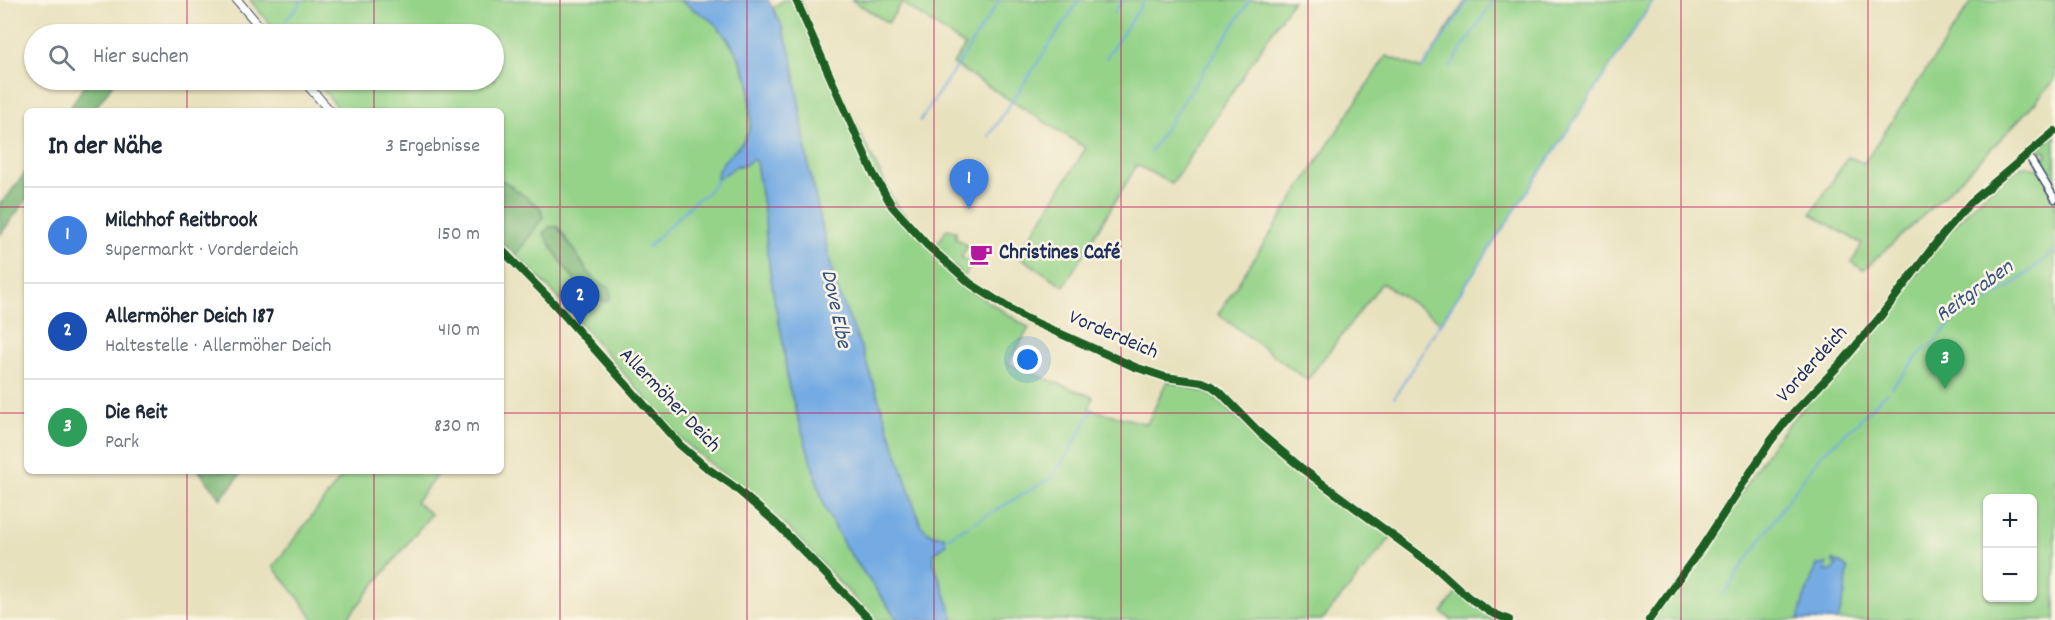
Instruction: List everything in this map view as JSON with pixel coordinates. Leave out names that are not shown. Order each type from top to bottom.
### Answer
[{"type":"street","points":[[237,0],[257,24]]},
{"type":"street","name":"Vorderdeich","points":[[796,0],[869,164],[892,206],[927,245],[972,284],[1023,317],[1135,367],[1165,377],[1202,382],[1220,392],[1261,434],[1304,470],[1434,566],[1468,597],[1490,612],[1509,620]]},
{"type":"street","points":[[312,90],[327,108]]},
{"type":"street","name":"Vorderdeich","points":[[1649,620],[1787,420],[1856,345],[1970,203],[2055,131]]},
{"type":"street","points":[[2028,155],[2055,199]]},
{"type":"street","name":"Allermöher Deich","points":[[504,252],[542,291],[680,445],[776,522],[870,620]]},
{"type":"green space","points":[[250,0],[679,0],[705,14],[719,28],[737,54],[749,83],[751,127],[736,151],[723,162],[717,179],[736,166],[743,166],[752,159],[756,162],[765,218],[767,251],[788,384],[825,508],[846,548],[898,620],[875,620],[783,523],[682,440],[554,293],[516,255],[543,217],[541,208],[504,181],[504,108],[338,108],[323,90],[504,90],[504,24],[270,24]],"holes":[[[549,227],[558,227],[593,279]]]},
{"type":"green space","points":[[783,0],[801,0],[808,23],[846,105],[897,207],[936,250],[937,244],[947,229],[956,231],[956,238],[968,246],[961,257],[969,262],[972,257],[975,258],[965,276],[943,257],[975,293],[1029,328],[1008,364],[1093,397],[1089,409],[1147,424],[1167,381],[1210,394],[1297,469],[1394,534],[1322,620],[954,620],[934,563],[934,554],[946,544],[943,536],[934,537],[921,526],[863,352],[836,287],[809,169],[800,107],[781,24],[773,8]]},
{"type":"green space","points":[[852,0],[1293,0],[1172,184],[1137,165],[1064,286],[1018,256],[1086,148],[953,64],[965,46],[902,3],[888,23]]},
{"type":"green space","points":[[1466,0],[1654,0],[1441,322],[1382,283],[1307,380],[1218,314],[1386,56],[1422,69]]},
{"type":"green space","points":[[1973,0],[2055,0],[2055,80],[1962,178],[1863,270],[1852,262],[1862,244],[1811,214],[1848,157],[1864,163]]},
{"type":"green space","points":[[82,90],[109,90],[95,108],[70,108]]},
{"type":"green space","points":[[2055,134],[2055,620],[1652,620],[1705,549],[1773,443],[1882,320],[1942,240],[1973,205],[2018,167],[2027,166],[2039,170],[2038,158],[2047,156],[2046,151],[2036,152]]},
{"type":"green space","points":[[24,174],[24,203],[0,235],[0,203]]},
{"type":"green space","points":[[504,181],[541,208],[543,217],[516,255],[504,245]]},
{"type":"green space","points":[[549,227],[558,227],[593,279],[610,288],[611,297],[606,302],[588,295],[570,275],[544,233]]},
{"type":"green space","points":[[201,474],[241,474],[221,499]]},
{"type":"green space","points":[[344,474],[438,474],[416,502],[431,514],[346,620],[313,620],[302,602],[273,567]]},
{"type":"green space","points":[[1457,592],[1488,614],[1502,620],[1452,620],[1442,612]]},
{"type":"water","name":"Dove Elbe","points":[[680,0],[768,0],[781,24],[792,57],[809,169],[836,287],[863,352],[921,526],[929,533],[944,536],[946,544],[934,554],[934,563],[954,620],[898,620],[846,548],[825,509],[788,384],[767,251],[765,218],[756,162],[752,159],[747,164],[736,166],[717,180],[722,163],[744,140],[749,129],[749,82],[736,52],[722,32],[708,18]]},
{"type":"water","points":[[1833,560],[1848,569],[1845,594],[1838,620],[1798,620],[1817,565],[1828,564],[1825,571],[1832,571],[1837,565],[1833,563]]},
{"type":"waterway","points":[[286,20],[303,0]]},
{"type":"waterway","points":[[920,121],[1000,0]]},
{"type":"waterway","points":[[989,136],[1079,0]]},
{"type":"waterway","points":[[1114,13],[1122,0]]},
{"type":"waterway","points":[[1106,58],[1145,0]]},
{"type":"waterway","points":[[1150,152],[1250,0]]},
{"type":"waterway","points":[[1422,69],[1469,0]]},
{"type":"waterway","points":[[1450,67],[1494,0]]},
{"type":"waterway","points":[[1394,398],[1441,322],[1654,0]]},
{"type":"waterway","points":[[647,248],[696,200],[706,194],[717,180]]},
{"type":"waterway","name":"Reitgraben","points":[[1892,387],[1921,353],[1954,320],[2010,287],[2055,251]]},
{"type":"waterway","points":[[1724,594],[1791,495],[1822,454],[1887,392]]},
{"type":"waterway","points":[[944,540],[1051,478],[1069,452],[1093,409]]},
{"type":"cycle path","points":[[796,0],[873,173],[892,206],[927,245],[971,284],[1023,317],[1135,367],[1165,377],[1202,382],[1212,386],[1261,434],[1304,470],[1434,566],[1468,597],[1490,612],[1509,620]]},
{"type":"cycle path","points":[[1649,620],[1702,547],[1770,442],[1787,420],[1842,362],[1880,317],[1939,239],[1970,203],[2055,131]]},
{"type":"cycle path","points":[[504,252],[548,297],[680,445],[775,522],[870,620]]},
{"type":"place","name":"Milchhof Reitbrook","points":[[969,209]]},
{"type":"place","name":"Christines Café","points":[[981,254]]},
{"type":"place","name":"Allermöher Deich 187","points":[[580,326]]},
{"type":"place","name":"Die Reit","points":[[1945,389]]}]
